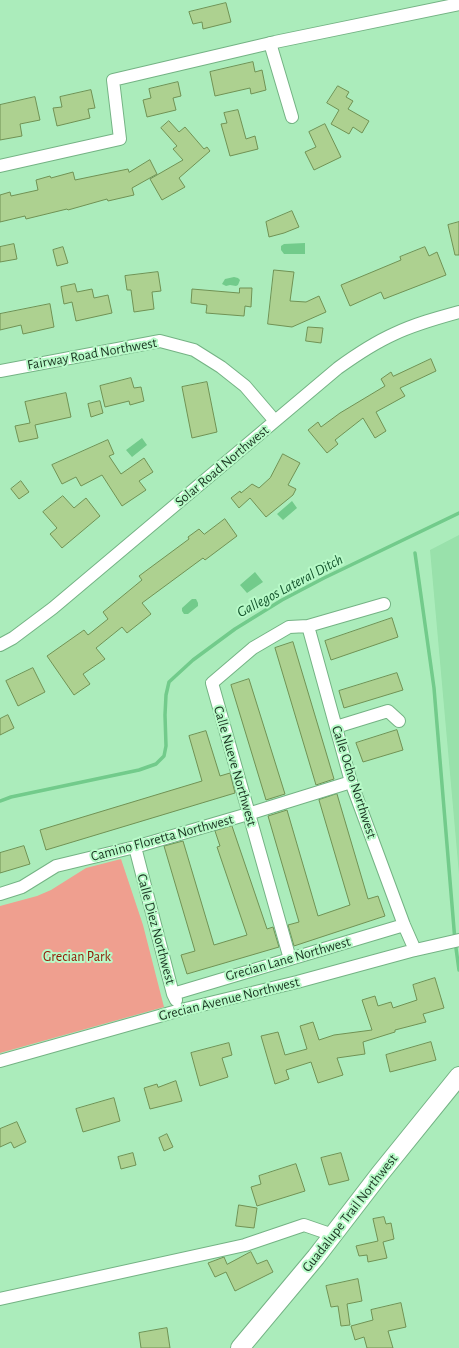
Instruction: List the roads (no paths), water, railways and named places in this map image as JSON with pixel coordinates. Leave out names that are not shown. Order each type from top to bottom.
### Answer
[{"type":"street","points":[[0,166],[120,139],[113,80],[270,43],[459,4]]},
{"type":"street","points":[[270,43],[292,117]]},
{"type":"street","name":"Solar Road Northwest","points":[[0,645],[13,638],[53,608],[338,368],[394,333],[459,312]]},
{"type":"street","name":"Fairway Road Northwest","points":[[0,371],[160,341],[194,350],[221,367],[245,386],[276,421]]},
{"type":"street","points":[[308,626],[384,604]]},
{"type":"street","name":"Calle Ocho Northwest","points":[[308,626],[351,782],[404,926],[415,950]]},
{"type":"street","name":"Calle Nueve Northwest","points":[[290,959],[212,683],[253,648],[289,627],[308,626]]},
{"type":"street","points":[[336,727],[388,711],[399,721]]},
{"type":"street","name":"Camino Floretta Northwest","points":[[0,894],[22,887],[56,866],[135,847],[351,782]]},
{"type":"street","name":"Calle Diez Northwest","points":[[135,847],[173,994],[182,1010]]},
{"type":"street","name":"Grecian Lane Northwest","points":[[173,994],[404,926]]},
{"type":"street","name":"Grecian Avenue Northwest","points":[[0,1060],[182,1010],[459,940]]},
{"type":"street","name":"Guadalupe Trail Northwest","points":[[240,1348],[333,1236],[379,1175],[459,1076]]},
{"type":"street","points":[[0,1299],[245,1245],[304,1225],[333,1236]]},
{"type":"waterway","name":"Gallegos Lateral Ditch","points":[[0,801],[11,797],[139,770],[156,764],[164,756],[166,746],[165,715],[166,695],[169,682],[193,660],[235,629],[282,600],[324,578],[459,513]]},
{"type":"waterway","points":[[415,553],[434,688],[455,941],[459,970]]},
{"type":"park label","name":"Grecian Park","points":[[77,957]]}]
